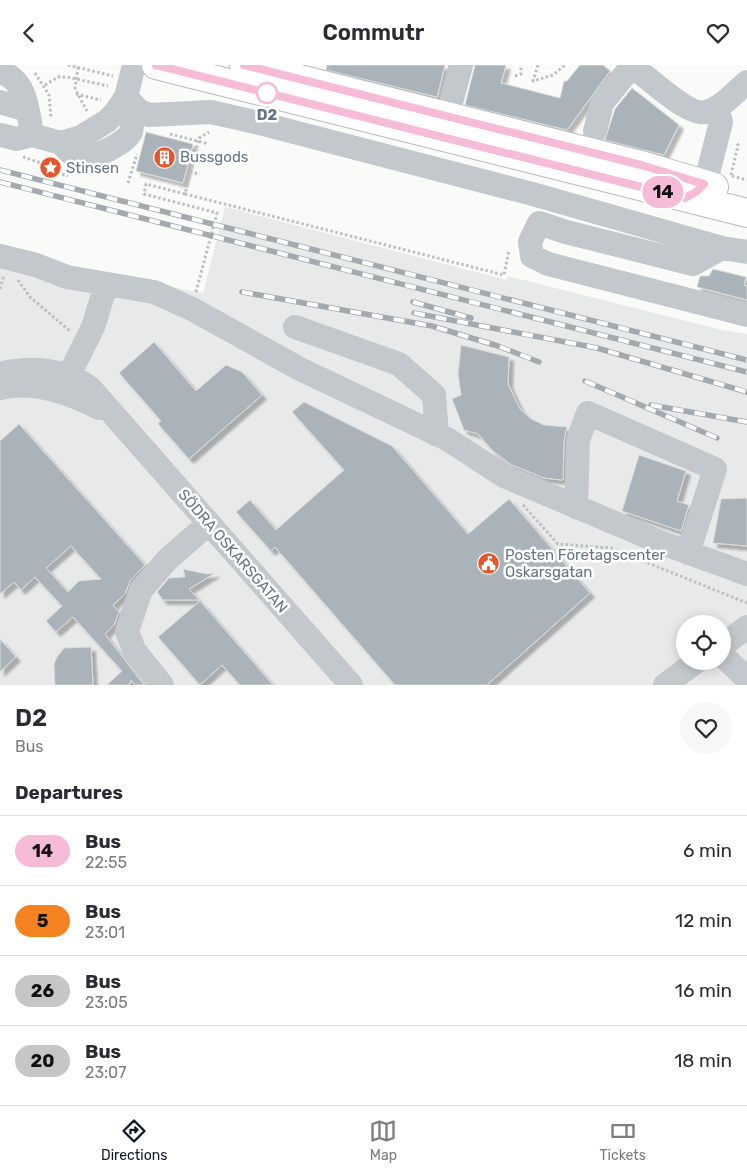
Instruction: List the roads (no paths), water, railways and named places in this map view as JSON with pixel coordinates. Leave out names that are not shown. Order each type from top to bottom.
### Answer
[{"type":"main road","points":[[156,65],[694,191],[747,195]]},
{"type":"main road","points":[[261,67],[641,165],[694,191],[747,213]]},
{"type":"street","points":[[0,135],[17,139],[32,135],[61,143],[81,137],[107,121],[117,92],[134,65]]},
{"type":"street","points":[[452,99],[460,65]]},
{"type":"street","points":[[594,131],[602,103],[632,65],[690,110],[702,113],[717,107],[747,82]]},
{"type":"street","points":[[0,72],[13,78],[19,84],[23,92],[32,135]]},
{"type":"street","points":[[117,92],[138,111],[149,115],[211,112],[529,193],[722,248],[747,252]]},
{"type":"street","points":[[0,102],[27,110]]},
{"type":"street","points":[[694,191],[721,122],[717,107]]},
{"type":"street","points":[[722,248],[693,264],[566,232],[539,223],[530,242],[532,256],[548,264],[747,315]]},
{"type":"street","points":[[0,256],[36,265],[66,277],[154,292],[192,309],[300,369],[437,435],[504,476],[662,543],[747,574]]},
{"type":"street","points":[[65,384],[94,327],[106,285]]},
{"type":"street","points":[[295,327],[399,364],[434,395],[437,435]]},
{"type":"street","name":"SÖDRA OSKARSGATAN","points":[[0,374],[40,370],[115,416],[351,685]]},
{"type":"street","name":"SÖDRA OSKARSGATAN","points":[[0,388],[65,384]]},
{"type":"street","points":[[576,507],[578,440],[588,413],[715,469],[688,553]]},
{"type":"street","points":[[162,685],[134,650],[127,631],[141,591],[167,560],[208,524]]},
{"type":"street","points":[[731,639],[747,627]]},
{"type":"street","points":[[731,664],[747,679]]},
{"type":"street","points":[[664,685],[685,670]]},
{"type":"railway","points":[[0,170],[747,360]]},
{"type":"railway","points":[[0,182],[747,372]]},
{"type":"railway","points":[[242,292],[432,326],[498,346],[539,362]]},
{"type":"railway","points":[[413,302],[471,318]]},
{"type":"railway","points":[[414,313],[597,348],[747,392]]},
{"type":"railway","points":[[585,381],[717,438]]},
{"type":"railway","points":[[651,405],[747,422]]},
{"type":"place","name":"D2","points":[[267,93]]},
{"type":"place","name":"Bussgods","points":[[164,157]]},
{"type":"place","name":"Stinsen","points":[[50,168]]},
{"type":"place","name":"Posten Företagscenter Oskarsgatan","points":[[489,564]]}]
